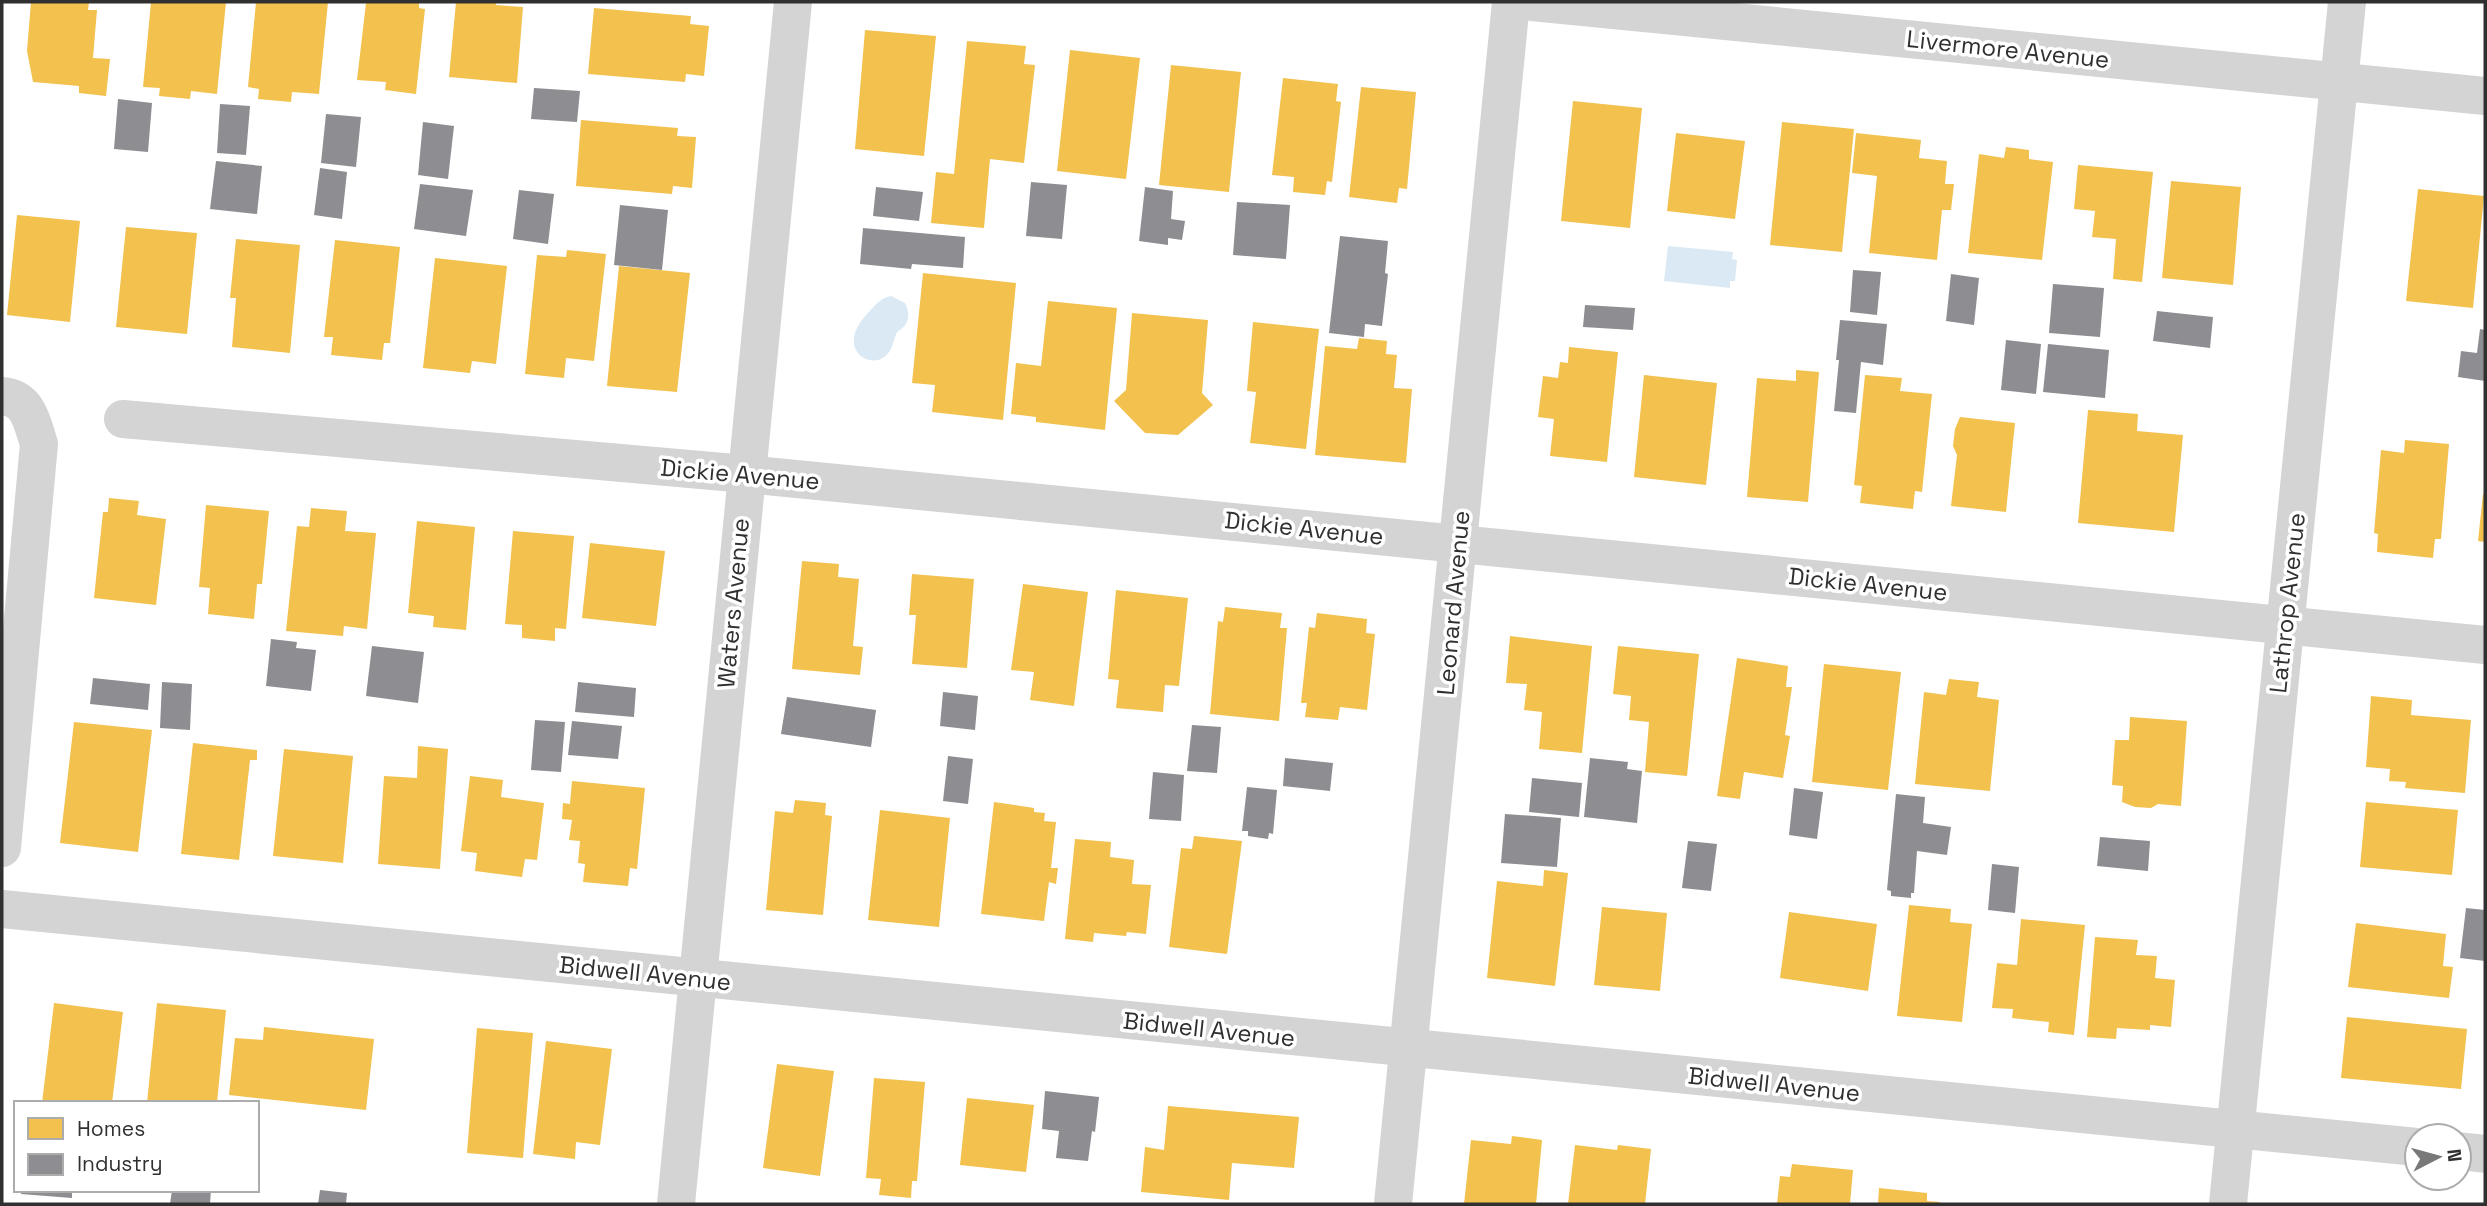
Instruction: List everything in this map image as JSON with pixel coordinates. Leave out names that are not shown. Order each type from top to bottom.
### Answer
[{"type":"street","name":"Waters Avenue","points":[[676,1204],[793,2]]},
{"type":"street","name":"Leonard Avenue","points":[[1393,1204],[1511,2]]},
{"type":"street","name":"Livermore Avenue","points":[[1532,2],[2485,96]]},
{"type":"street","name":"Lathrop Avenue","points":[[2228,1204],[2347,2]]},
{"type":"street","points":[[2,848],[39,444],[15,403]]},
{"type":"street","name":"Dickie Avenue","points":[[122,419],[746,474],[2485,645]]},
{"type":"street","name":"Bidwell Avenue","points":[[2,909],[2403,1146]]},
{"type":"shaded area","points":[[1668,246],[1733,252],[1732,259],[1737,260],[1735,281],[1730,281],[1730,288],[1664,281]]},
{"type":"shaded area","points":[[891,296],[905,303],[908,312],[906,323],[897,332],[890,350],[883,358],[866,359],[855,347],[854,337],[858,326],[876,304]]},
{"type":"building: Homes","points":[[31,2],[89,2],[88,10],[97,10],[93,58],[110,59],[106,96],[79,93],[79,86],[33,82],[27,51]]},
{"type":"building: Homes","points":[[151,2],[226,2],[217,94],[191,91],[190,99],[159,96],[160,88],[143,87]]},
{"type":"building: Homes","points":[[256,2],[328,2],[319,94],[292,92],[291,102],[258,99],[259,89],[248,87]]},
{"type":"building: Homes","points":[[419,2],[419,8],[425,9],[416,94],[385,90],[386,82],[357,80],[366,3]]},
{"type":"building: Homes","points":[[456,2],[496,2],[496,5],[523,7],[517,83],[449,77]]},
{"type":"building: Homes","points":[[594,8],[691,16],[690,24],[709,26],[704,76],[686,74],[685,82],[588,74]]},
{"type":"building: Homes","points":[[865,30],[936,36],[924,156],[855,149]]},
{"type":"building: Homes","points":[[967,41],[1026,46],[1024,64],[1035,65],[1024,163],[990,159],[984,228],[931,223],[936,172],[954,174]]},
{"type":"building: Homes","points":[[1070,50],[1140,58],[1126,179],[1057,171]]},
{"type":"building: Homes","points":[[1171,65],[1241,72],[1229,192],[1159,185]]},
{"type":"building: Homes","points":[[1283,78],[1338,84],[1336,101],[1341,102],[1332,182],[1327,181],[1325,195],[1293,192],[1294,177],[1272,175]]},
{"type":"building: Homes","points":[[1361,87],[1416,92],[1407,189],[1399,188],[1397,203],[1349,197]]},
{"type":"building: Homes","points":[[1573,101],[1642,108],[1630,228],[1561,221]]},
{"type":"building: Homes","points":[[581,120],[678,128],[677,136],[696,137],[692,188],[673,186],[672,194],[576,186]]},
{"type":"building: Homes","points":[[1782,122],[1854,129],[1842,252],[1770,245]]},
{"type":"building: Homes","points":[[1676,133],[1745,141],[1735,219],[1667,211]]},
{"type":"building: Homes","points":[[1856,133],[1921,140],[1919,158],[1947,161],[1945,184],[1954,184],[1951,210],[1942,210],[1937,260],[1869,253],[1877,176],[1852,173]]},
{"type":"building: Homes","points":[[2006,147],[2029,150],[2029,159],[2053,162],[2042,260],[1968,253],[1979,154],[2004,158]]},
{"type":"building: Homes","points":[[2078,165],[2153,172],[2142,282],[2113,279],[2116,239],[2092,237],[2095,211],[2074,209]]},
{"type":"building: Homes","points":[[2171,181],[2241,187],[2233,285],[2162,278]]},
{"type":"building: Homes","points":[[2418,189],[2484,196],[2473,308],[2406,301]]},
{"type":"building: Homes","points":[[17,215],[80,221],[70,322],[7,315]]},
{"type":"building: Homes","points":[[126,227],[197,233],[187,334],[116,327]]},
{"type":"building: Homes","points":[[236,239],[300,245],[290,353],[232,347],[236,298],[230,298]]},
{"type":"building: Homes","points":[[335,240],[400,247],[390,343],[384,343],[382,360],[331,355],[333,337],[324,337]]},
{"type":"building: Homes","points":[[567,250],[606,254],[594,361],[566,358],[564,378],[525,374],[537,255],[566,257]]},
{"type":"building: Homes","points":[[435,258],[507,266],[496,364],[472,361],[470,373],[423,368]]},
{"type":"building: Homes","points":[[619,266],[690,273],[677,392],[607,386]]},
{"type":"building: Homes","points":[[923,273],[1016,283],[1003,420],[932,412],[935,385],[912,383]]},
{"type":"building: Homes","points":[[1048,301],[1117,308],[1105,430],[1036,422],[1036,417],[1011,414],[1016,363],[1041,366]]},
{"type":"building: Homes","points":[[1132,313],[1208,320],[1202,393],[1213,405],[1178,435],[1145,433],[1114,401],[1126,390]]},
{"type":"building: Homes","points":[[1253,322],[1319,329],[1306,449],[1250,443],[1256,392],[1247,391]]},
{"type":"building: Homes","points":[[1359,338],[1387,341],[1386,354],[1397,355],[1394,388],[1412,389],[1406,463],[1315,455],[1325,346],[1357,349]]},
{"type":"building: Homes","points":[[1569,347],[1618,352],[1607,462],[1550,456],[1554,419],[1538,417],[1543,376],[1558,378],[1560,362],[1568,363]]},
{"type":"building: Homes","points":[[1796,370],[1819,372],[1808,502],[1747,497],[1757,378],[1796,381]]},
{"type":"building: Homes","points":[[1644,375],[1717,383],[1706,485],[1634,477]]},
{"type":"building: Homes","points":[[1865,375],[1902,378],[1900,391],[1932,394],[1922,492],[1915,491],[1913,509],[1860,503],[1862,486],[1854,485]]},
{"type":"building: Homes","points":[[2088,410],[2138,414],[2137,431],[2183,435],[2174,532],[2078,523]]},
{"type":"building: Homes","points":[[1960,417],[2015,423],[2006,512],[1951,506],[1957,455],[1953,446]]},
{"type":"building: Homes","points":[[2405,440],[2449,444],[2441,539],[2435,539],[2433,558],[2377,552],[2378,534],[2374,533],[2381,450],[2404,453]]},
{"type":"building: Homes","points":[[2485,494],[2485,542],[2478,541]]},
{"type":"building: Homes","points":[[109,498],[139,501],[137,515],[166,519],[156,605],[94,598],[103,512],[108,512]]},
{"type":"building: Homes","points":[[206,505],[269,511],[262,584],[257,584],[254,619],[208,614],[210,588],[199,587]]},
{"type":"building: Homes","points":[[311,508],[347,511],[345,531],[376,533],[367,629],[344,626],[343,636],[286,631],[297,526],[309,527]]},
{"type":"building: Homes","points":[[417,521],[475,527],[466,630],[433,627],[434,616],[408,613]]},
{"type":"building: Homes","points":[[513,531],[574,536],[566,629],[555,628],[555,641],[522,638],[522,625],[505,624]]},
{"type":"building: Homes","points":[[590,543],[665,551],[656,626],[582,618]]},
{"type":"building: Homes","points":[[802,561],[839,564],[838,577],[859,579],[853,646],[863,647],[860,675],[792,669]]},
{"type":"building: Homes","points":[[912,574],[974,579],[967,668],[912,664],[916,615],[909,615]]},
{"type":"building: Homes","points":[[1023,584],[1088,592],[1074,706],[1030,700],[1034,672],[1011,670]]},
{"type":"building: Homes","points":[[1116,590],[1188,598],[1179,686],[1165,685],[1163,712],[1116,708],[1119,680],[1108,679]]},
{"type":"building: Homes","points":[[1225,607],[1282,613],[1280,628],[1287,628],[1279,721],[1210,714],[1218,621],[1223,622]]},
{"type":"building: Homes","points":[[1317,613],[1367,619],[1366,633],[1375,634],[1367,710],[1340,707],[1338,720],[1305,717],[1307,703],[1301,703],[1309,627],[1315,628]]},
{"type":"building: Homes","points":[[1510,636],[1592,646],[1582,753],[1539,749],[1542,712],[1524,710],[1527,684],[1506,683]]},
{"type":"building: Homes","points":[[1618,646],[1699,654],[1687,776],[1645,772],[1649,722],[1629,720],[1631,696],[1613,694]]},
{"type":"building: Homes","points":[[1737,658],[1788,666],[1786,687],[1792,687],[1785,735],[1790,736],[1783,778],[1744,772],[1740,799],[1717,796]]},
{"type":"building: Homes","points":[[1824,664],[1901,672],[1888,790],[1812,782]]},
{"type":"building: Homes","points":[[1949,679],[1979,682],[1977,697],[1999,700],[1990,791],[1915,784],[1924,692],[1946,695]]},
{"type":"building: Homes","points":[[2371,696],[2412,700],[2411,715],[2471,720],[2465,793],[2405,788],[2406,782],[2389,781],[2390,769],[2366,767]]},
{"type":"building: Homes","points":[[2130,717],[2187,721],[2181,806],[2158,804],[2151,808],[2135,807],[2122,802],[2123,786],[2112,785],[2115,740],[2129,740]]},
{"type":"building: Homes","points":[[74,722],[152,730],[138,852],[60,843]]},
{"type":"building: Homes","points":[[193,743],[257,750],[257,760],[250,760],[239,860],[181,854]]},
{"type":"building: Homes","points":[[418,746],[448,749],[440,869],[378,864],[384,776],[417,778]]},
{"type":"building: Homes","points":[[284,749],[353,756],[343,863],[273,856]]},
{"type":"building: Homes","points":[[470,776],[503,780],[501,797],[544,803],[537,860],[525,859],[522,877],[475,871],[477,853],[461,851]]},
{"type":"building: Homes","points":[[572,781],[645,788],[637,869],[630,868],[628,886],[583,882],[585,864],[578,863],[580,841],[569,840],[572,820],[562,819],[563,803],[570,804]]},
{"type":"building: Homes","points":[[795,800],[826,803],[825,815],[832,816],[823,915],[766,910],[775,811],[793,813]]},
{"type":"building: Homes","points":[[994,802],[1034,808],[1034,812],[1045,813],[1044,821],[1056,822],[1051,868],[1058,868],[1056,884],[1049,882],[1044,921],[981,914]]},
{"type":"building: Homes","points":[[2366,802],[2458,810],[2452,875],[2360,867]]},
{"type":"building: Homes","points":[[880,810],[950,818],[939,927],[868,920]]},
{"type":"building: Homes","points":[[1194,836],[1242,841],[1227,954],[1169,947],[1181,848],[1192,849]]},
{"type":"building: Homes","points":[[1075,839],[1111,842],[1110,857],[1134,860],[1132,884],[1151,885],[1146,934],[1127,932],[1126,936],[1094,933],[1093,942],[1065,939]]},
{"type":"building: Homes","points":[[1544,870],[1568,873],[1555,986],[1487,978],[1497,881],[1543,886]]},
{"type":"building: Homes","points":[[1909,905],[1951,909],[1950,922],[1972,924],[1962,1022],[1897,1016]]},
{"type":"building: Homes","points":[[1602,907],[1667,913],[1660,991],[1594,985]]},
{"type":"building: Homes","points":[[1789,912],[1877,924],[1868,991],[1780,978]]},
{"type":"building: Homes","points":[[2021,919],[2085,925],[2074,1035],[2048,1032],[2049,1022],[2012,1018],[2013,1009],[1992,1008],[1997,963],[2017,965]]},
{"type":"building: Homes","points":[[2356,923],[2446,934],[2443,966],[2453,967],[2449,998],[2348,987]]},
{"type":"building: Homes","points":[[2095,937],[2138,940],[2136,955],[2157,956],[2155,978],[2175,980],[2171,1027],[2150,1025],[2150,1030],[2117,1028],[2116,1039],[2087,1037]]},
{"type":"building: Homes","points":[[54,1003],[123,1012],[112,1101],[42,1101]]},
{"type":"building: Homes","points":[[157,1003],[226,1010],[217,1101],[147,1101]]},
{"type":"building: Homes","points":[[2347,1017],[2467,1029],[2461,1089],[2341,1078]]},
{"type":"building: Homes","points":[[264,1027],[374,1039],[366,1110],[229,1095],[235,1038],[263,1040]]},
{"type":"building: Homes","points":[[477,1028],[533,1033],[523,1158],[467,1153]]},
{"type":"building: Homes","points":[[546,1041],[612,1049],[600,1145],[576,1142],[575,1159],[533,1154]]},
{"type":"building: Homes","points":[[777,1064],[834,1071],[820,1176],[763,1168]]},
{"type":"building: Homes","points":[[874,1078],[925,1082],[917,1181],[912,1181],[911,1198],[879,1195],[881,1179],[866,1178]]},
{"type":"building: Homes","points":[[967,1098],[1034,1105],[1026,1172],[960,1165]]},
{"type":"building: Homes","points":[[1168,1106],[1299,1117],[1294,1168],[1232,1163],[1229,1200],[1141,1192],[1145,1147],[1164,1150]]},
{"type":"building: Homes","points":[[1512,1136],[1542,1140],[1536,1204],[1464,1204],[1471,1140],[1511,1144]]},
{"type":"building: Homes","points":[[1575,1145],[1617,1150],[1618,1145],[1651,1149],[1645,1204],[1568,1204]]},
{"type":"building: Homes","points":[[1792,1164],[1853,1170],[1850,1204],[1777,1204],[1780,1176],[1790,1177]]},
{"type":"building: Homes","points":[[1879,1188],[1927,1193],[1927,1201],[1940,1202],[1878,1204]]},
{"type":"building: Industry","points":[[534,88],[580,91],[577,122],[531,119]]},
{"type":"building: Industry","points":[[118,99],[152,103],[148,152],[114,149]]},
{"type":"building: Industry","points":[[220,104],[250,106],[246,155],[217,153]]},
{"type":"building: Industry","points":[[326,114],[361,117],[356,167],[321,163]]},
{"type":"building: Industry","points":[[423,122],[454,126],[448,179],[418,175]]},
{"type":"building: Industry","points":[[216,161],[262,166],[257,214],[210,209]]},
{"type":"building: Industry","points":[[320,168],[347,172],[342,219],[314,215]]},
{"type":"building: Industry","points":[[1031,182],[1067,185],[1062,239],[1026,236]]},
{"type":"building: Industry","points":[[420,184],[473,190],[466,236],[414,229]]},
{"type":"building: Industry","points":[[876,187],[923,192],[919,221],[873,216]]},
{"type":"building: Industry","points":[[1145,187],[1173,191],[1171,219],[1185,221],[1182,240],[1168,238],[1168,245],[1139,241]]},
{"type":"building: Industry","points":[[519,190],[554,194],[548,244],[513,239]]},
{"type":"building: Industry","points":[[1237,202],[1290,205],[1286,259],[1233,255]]},
{"type":"building: Industry","points":[[620,205],[668,210],[662,270],[614,265]]},
{"type":"building: Industry","points":[[863,228],[965,237],[963,268],[912,264],[911,269],[860,264]]},
{"type":"building: Industry","points":[[1340,236],[1388,241],[1385,273],[1388,274],[1382,326],[1365,324],[1364,337],[1329,333]]},
{"type":"building: Industry","points":[[1853,270],[1881,272],[1877,315],[1850,312]]},
{"type":"building: Industry","points":[[1951,274],[1979,278],[1974,325],[1946,321]]},
{"type":"building: Industry","points":[[2053,284],[2104,288],[2100,337],[2049,333]]},
{"type":"building: Industry","points":[[1585,305],[1635,308],[1633,330],[1583,327]]},
{"type":"building: Industry","points":[[2157,311],[2213,317],[2210,348],[2153,341]]},
{"type":"building: Industry","points":[[1840,320],[1887,324],[1883,365],[1861,362],[1856,413],[1834,411]]},
{"type":"building: Industry","points":[[2480,329],[2485,330],[2485,381],[2458,377],[2461,351],[2477,353]]},
{"type":"building: Industry","points":[[2006,340],[2041,344],[2036,394],[2001,390]]},
{"type":"building: Industry","points":[[2048,344],[2109,350],[2105,398],[2043,392]]},
{"type":"building: Industry","points":[[271,639],[297,642],[296,648],[316,650],[311,691],[266,686]]},
{"type":"building: Industry","points":[[372,646],[424,652],[418,703],[366,696]]},
{"type":"building: Industry","points":[[93,678],[150,684],[148,710],[90,704]]},
{"type":"building: Industry","points":[[162,682],[192,684],[190,730],[160,728]]},
{"type":"building: Industry","points":[[578,682],[636,688],[634,717],[575,712]]},
{"type":"building: Industry","points":[[943,692],[978,696],[975,730],[940,726]]},
{"type":"building: Industry","points":[[787,697],[876,710],[871,747],[781,734]]},
{"type":"building: Industry","points":[[535,720],[565,722],[561,772],[531,770]]},
{"type":"building: Industry","points":[[572,721],[622,726],[618,759],[568,755]]},
{"type":"building: Industry","points":[[1192,725],[1221,727],[1217,773],[1187,771]]},
{"type":"building: Industry","points":[[948,756],[973,759],[968,804],[943,801]]},
{"type":"building: Industry","points":[[1285,758],[1333,763],[1330,791],[1283,786]]},
{"type":"building: Industry","points":[[1590,758],[1628,762],[1627,769],[1642,771],[1637,823],[1584,817]]},
{"type":"building: Industry","points":[[1153,772],[1184,775],[1181,821],[1149,819]]},
{"type":"building: Industry","points":[[1532,778],[1582,783],[1579,817],[1529,812]]},
{"type":"building: Industry","points":[[1247,787],[1277,790],[1273,834],[1269,833],[1268,839],[1248,836],[1248,831],[1242,831]]},
{"type":"building: Industry","points":[[1794,788],[1823,792],[1817,839],[1789,835]]},
{"type":"building: Industry","points":[[1896,794],[1925,797],[1923,823],[1951,827],[1947,855],[1917,851],[1914,893],[1911,893],[1911,898],[1891,896],[1891,891],[1887,890]]},
{"type":"building: Industry","points":[[1505,814],[1561,818],[1557,867],[1501,863]]},
{"type":"building: Industry","points":[[2100,837],[2150,841],[2148,871],[2097,866]]},
{"type":"building: Industry","points":[[1688,841],[1717,844],[1711,891],[1682,888]]},
{"type":"building: Industry","points":[[1992,864],[2019,867],[2015,913],[1988,910]]},
{"type":"building: Industry","points":[[2466,908],[2485,910],[2485,961],[2460,958]]},
{"type":"building: Industry","points":[[1045,1091],[1099,1097],[1088,1161],[1056,1158],[1059,1131],[1042,1129]]},
{"type":"building: Industry","points":[[320,1190],[347,1193],[346,1204],[318,1204]]},
{"type":"building: Industry","points":[[72,1192],[72,1198],[21,1194]]},
{"type":"building: Industry","points":[[172,1192],[211,1192],[210,1204],[170,1204]]}]
